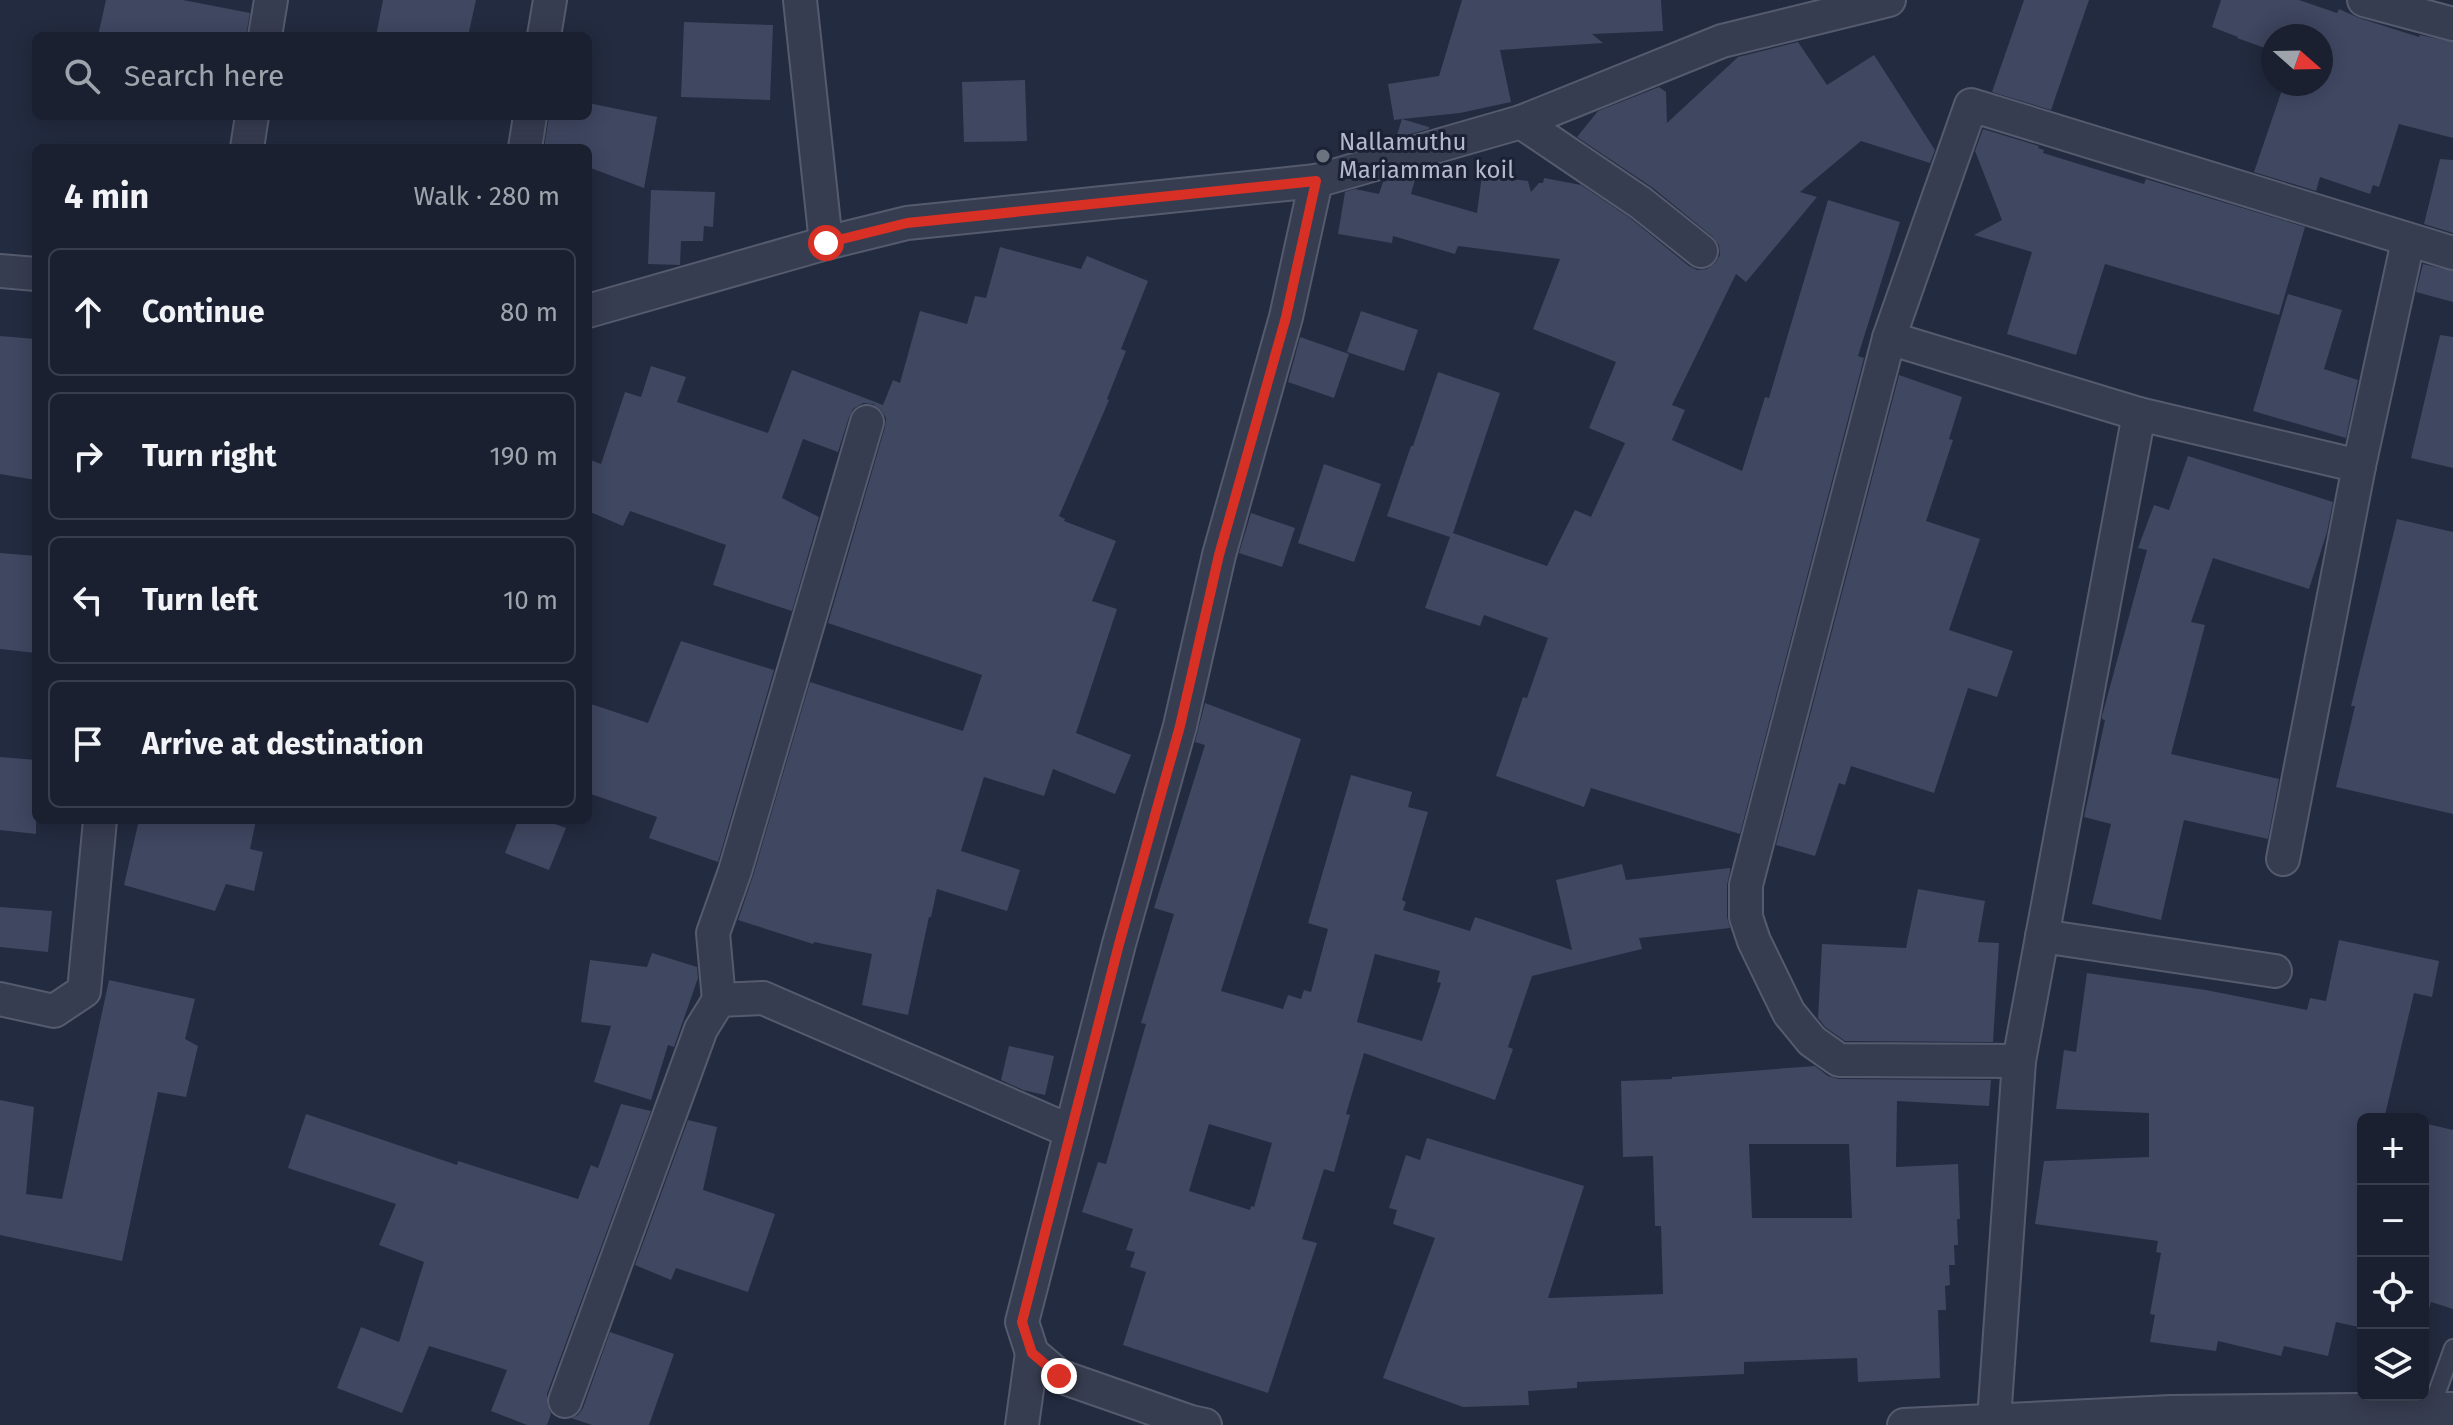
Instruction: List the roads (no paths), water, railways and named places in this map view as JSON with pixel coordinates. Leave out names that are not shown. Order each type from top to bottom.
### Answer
[{"type":"street","points":[[266,32],[271,0]]},
{"type":"street","points":[[545,32],[550,0]]},
{"type":"street","points":[[800,0],[826,243]]},
{"type":"street","points":[[592,310],[907,223],[1316,181],[1521,122],[1722,41],[1889,0]]},
{"type":"street","points":[[2364,0],[2453,24]]},
{"type":"street","points":[[2019,1061],[1839,1060],[1812,1041],[1789,1013],[1754,941],[1746,917],[1746,885],[1889,338],[1971,105],[2453,253]]},
{"type":"street","points":[[248,144],[251,120]]},
{"type":"street","points":[[526,144],[529,120]]},
{"type":"street","points":[[1521,122],[1641,203],[1701,251]]},
{"type":"street","points":[[1022,1425],[1032,1353],[1022,1322],[1070,1131],[1180,726],[1219,555],[1286,317],[1316,181]]},
{"type":"street","points":[[2283,859],[2359,466],[2408,241]]},
{"type":"street","points":[[0,271],[32,274]]},
{"type":"street","points":[[1889,338],[2139,414],[2359,466]]},
{"type":"street","points":[[1994,1420],[2019,1061],[2139,414]]},
{"type":"street","points":[[565,1401],[701,1029],[719,1000],[713,933],[735,871],[867,422]]},
{"type":"street","points":[[0,999],[54,1011],[84,991],[100,824]]},
{"type":"street","points":[[2042,936],[2275,971]]},
{"type":"street","points":[[719,1000],[763,998],[1070,1131]]},
{"type":"street","points":[[1032,1353],[1059,1376],[1205,1425]]},
{"type":"street","points":[[1904,1425],[2171,1412],[2442,1409]]},
{"type":"lane","points":[[2442,1409],[2453,1348]]},
{"type":"place","name":"Nallamuthu Mariamman koil","points":[[1323,156]]}]
